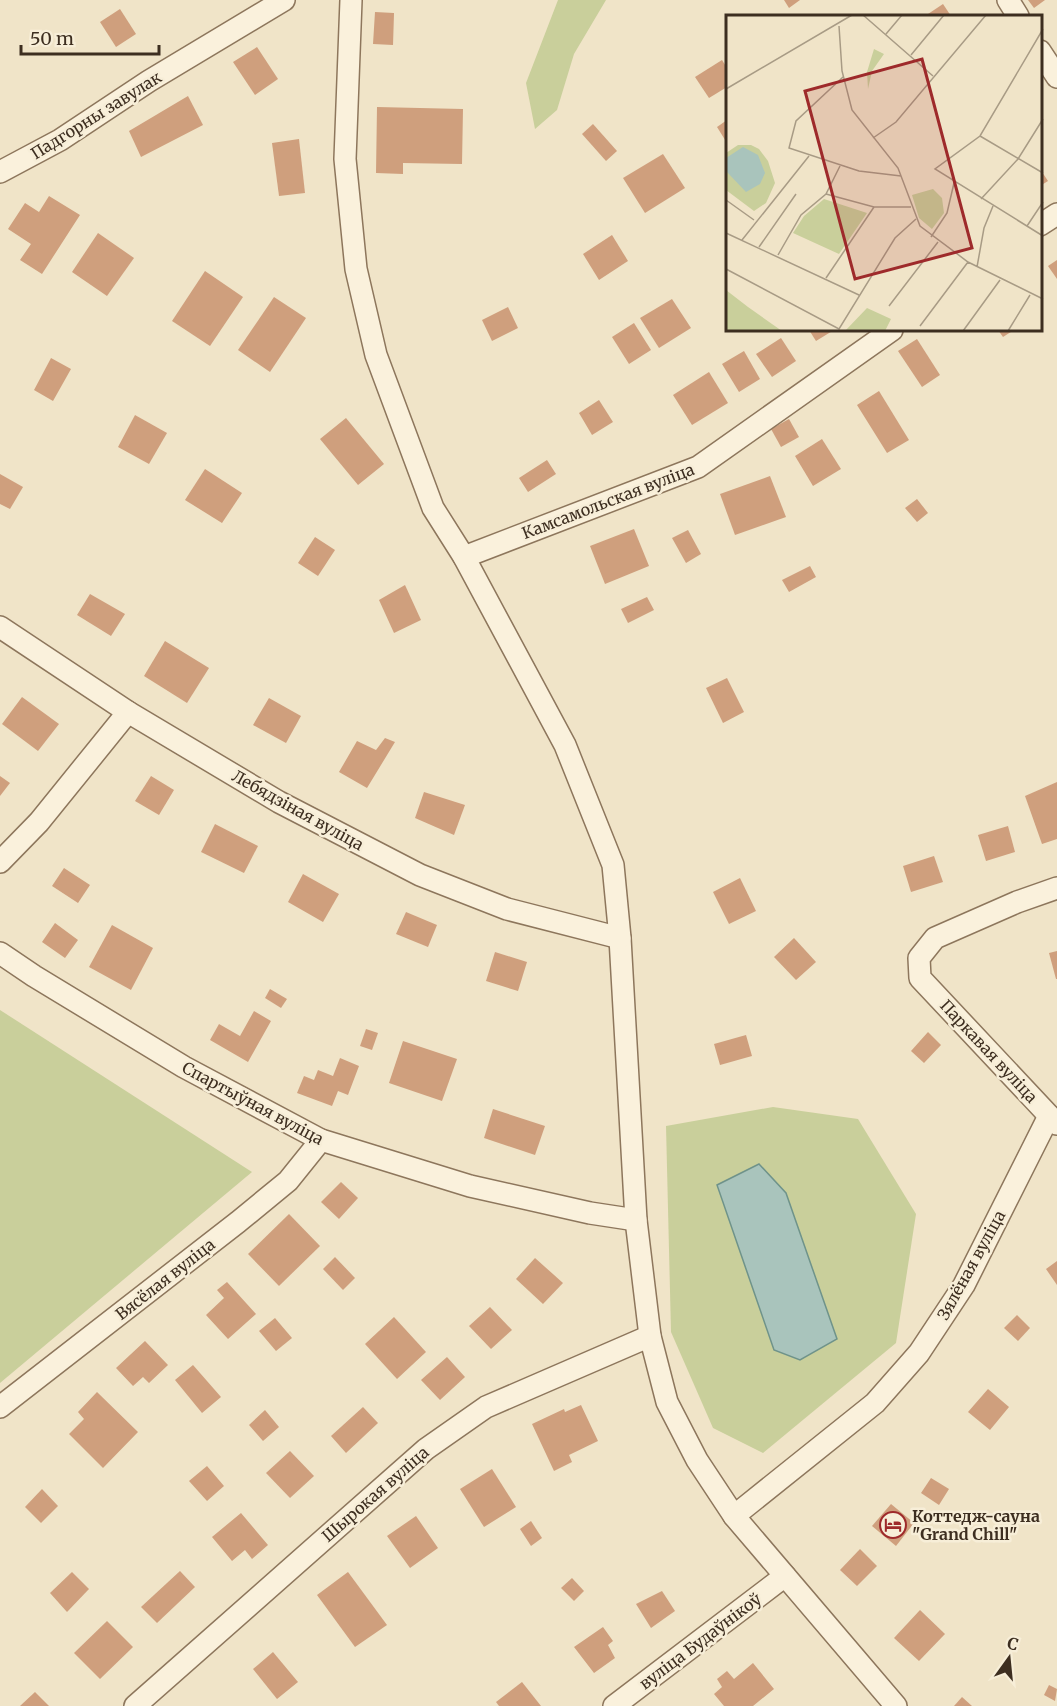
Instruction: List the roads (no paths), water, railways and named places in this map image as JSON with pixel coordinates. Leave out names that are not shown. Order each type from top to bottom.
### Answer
[{"type":"street","name":"Падгорны завулак","points":[[0,172],[60,140],[149,81],[284,0]]},
{"type":"street","points":[[351,0],[345,159],[356,269],[376,355],[433,508],[464,557],[565,745],[613,865],[620,938],[636,1220],[650,1336],[668,1402],[697,1460],[734,1516],[896,1706]]},
{"type":"street","points":[[1008,0],[1017,15]]},
{"type":"street","points":[[1042,53],[1057,77]]},
{"type":"street","points":[[1042,224],[1057,214]]},
{"type":"street","name":"Камсамольская вуліца","points":[[464,557],[698,467],[889,332]]},
{"type":"street","name":"Лебядзіная вуліца","points":[[0,627],[128,712],[279,802],[420,875],[507,909],[620,938]]},
{"type":"street","points":[[0,862],[39,822],[128,712]]},
{"type":"street","name":"Паркавая вуліца","points":[[1053,1120],[920,978],[919,958],[935,938],[1017,902],[1057,888]]},
{"type":"street","name":"Спартыўная вуліца","points":[[0,953],[184,1067],[321,1140],[470,1186],[590,1213],[636,1220]]},
{"type":"street","name":"Зялёная вуліца","points":[[734,1516],[875,1403],[919,1353],[964,1285],[1053,1120]]},
{"type":"street","name":"Вясёлая вуліца","points":[[0,1407],[288,1181],[321,1140]]},
{"type":"street","name":"Шырокая вуліца","points":[[135,1706],[426,1449],[486,1407],[650,1336]]},
{"type":"street","name":"вуліца Будаўнікоў","points":[[614,1706],[785,1576]]},
{"type":"water","points":[[759,1164],[786,1193],[837,1339],[800,1360],[774,1350],[717,1185]]},
{"type":"place","name":"Коттедж-сауна \"Grand Chill\"","points":[[893,1525]]}]
